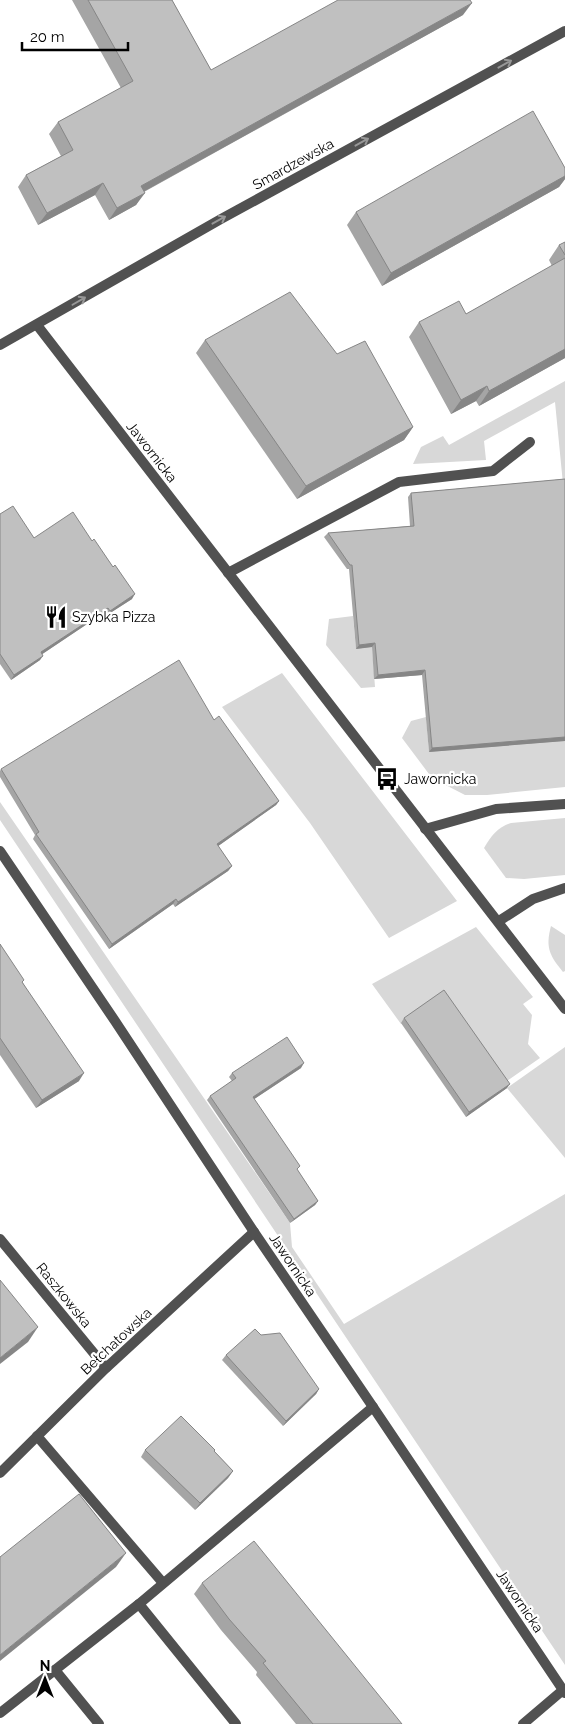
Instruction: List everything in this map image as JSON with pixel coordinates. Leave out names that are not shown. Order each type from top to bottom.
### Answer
[{"type":"street","name":"Smardzewska","points":[[37,326],[221,219],[565,32]]},
{"type":"street","points":[[0,345],[37,326]]},
{"type":"street","name":"Jawornicka","points":[[37,326],[425,829],[499,921],[565,1009]]},
{"type":"street","points":[[228,573],[399,482],[493,471],[530,442]]},
{"type":"street","points":[[425,829],[496,809],[565,804]]},
{"type":"street","name":"Jawornicka","points":[[0,852],[116,1021],[254,1232],[564,1692]]},
{"type":"street","points":[[499,921],[532,899],[565,888]]},
{"type":"street","name":"Bełchatowska","points":[[0,1473],[106,1368],[254,1232]]},
{"type":"street","name":"Raszkowska","points":[[0,1239],[106,1368]]},
{"type":"street","points":[[0,1713],[139,1604],[373,1407]]},
{"type":"street","points":[[37,1436],[163,1583]]},
{"type":"street","points":[[139,1604],[236,1724]]},
{"type":"street","points":[[55,1670],[99,1724]]},
{"type":"street","points":[[524,1724],[564,1692]]},
{"type":"shaded area","points":[[565,381],[565,484],[563,484],[555,402],[484,441],[486,460],[413,464],[421,447],[443,436],[449,445]]},
{"type":"shaded area","points":[[353,616],[356,649],[372,647],[375,687],[361,688],[326,645],[329,619]]},
{"type":"shaded area","points":[[282,673],[457,901],[389,938],[310,823],[222,707]]},
{"type":"shaded area","points":[[426,717],[429,752],[565,741],[565,787],[487,795],[465,795],[432,778],[402,738],[411,721]]},
{"type":"shaded area","points":[[0,802],[290,1223],[292,1247],[344,1324],[565,1194],[565,1665],[0,820]]},
{"type":"shaded area","points":[[565,818],[565,875],[524,879],[506,878],[484,848],[495,832],[511,823]]},
{"type":"shaded area","points":[[551,926],[565,935],[565,971],[563,972],[550,951],[549,934]]},
{"type":"shaded area","points":[[476,927],[533,997],[523,1004],[532,1015],[528,1044],[540,1058],[504,1083],[445,994],[401,1024],[372,984]]},
{"type":"shaded area","points":[[565,1047],[565,1158],[507,1088]]},
{"type":"building","points":[[88,0],[172,0],[211,70],[338,0],[470,0],[472,3],[141,186],[145,193],[117,208],[103,183],[47,213],[26,175],[73,150],[58,122],[133,81]]},
{"type":"building","points":[[533,111],[565,168],[565,176],[391,273],[356,212]]},
{"type":"building","points":[[565,242],[565,255],[559,245]]},
{"type":"building","points":[[565,258],[565,349],[489,391],[487,386],[461,400],[419,322],[459,301],[466,314]]},
{"type":"building","points":[[290,292],[337,354],[365,341],[413,427],[306,486],[205,340]]},
{"type":"building","points":[[565,479],[565,737],[432,748],[425,670],[378,675],[375,643],[359,645],[352,565],[350,565],[328,533],[414,526],[411,493]]},
{"type":"building","points":[[13,506],[34,538],[73,512],[92,541],[94,539],[113,567],[115,565],[135,594],[110,611],[108,608],[41,652],[43,656],[14,675],[0,654],[0,514]]},
{"type":"building","points":[[179,660],[214,720],[219,716],[279,801],[217,844],[232,866],[178,902],[176,899],[112,944],[36,834],[39,832],[1,769]]},
{"type":"building","points":[[0,944],[24,980],[22,982],[84,1073],[42,1100],[0,1038]]},
{"type":"building","points":[[444,990],[510,1084],[469,1112],[404,1018]]},
{"type":"building","points":[[287,1037],[304,1063],[253,1097],[300,1166],[297,1169],[318,1201],[294,1219],[210,1096],[236,1078],[232,1073]]},
{"type":"building","points":[[0,1280],[38,1327],[0,1358]]},
{"type":"building","points":[[255,1329],[261,1335],[280,1333],[319,1389],[286,1421],[226,1355]]},
{"type":"building","points":[[181,1416],[233,1471],[200,1503],[145,1450]]},
{"type":"building","points":[[79,1494],[126,1553],[0,1655],[0,1557]]},
{"type":"building","points":[[254,1541],[402,1724],[313,1724],[263,1663],[266,1661],[229,1619],[202,1583]]},
{"type":"place","name":"Szybka Pizza","points":[[56,617]]},
{"type":"place","name":"Jawornicka","points":[[387,779]]}]
